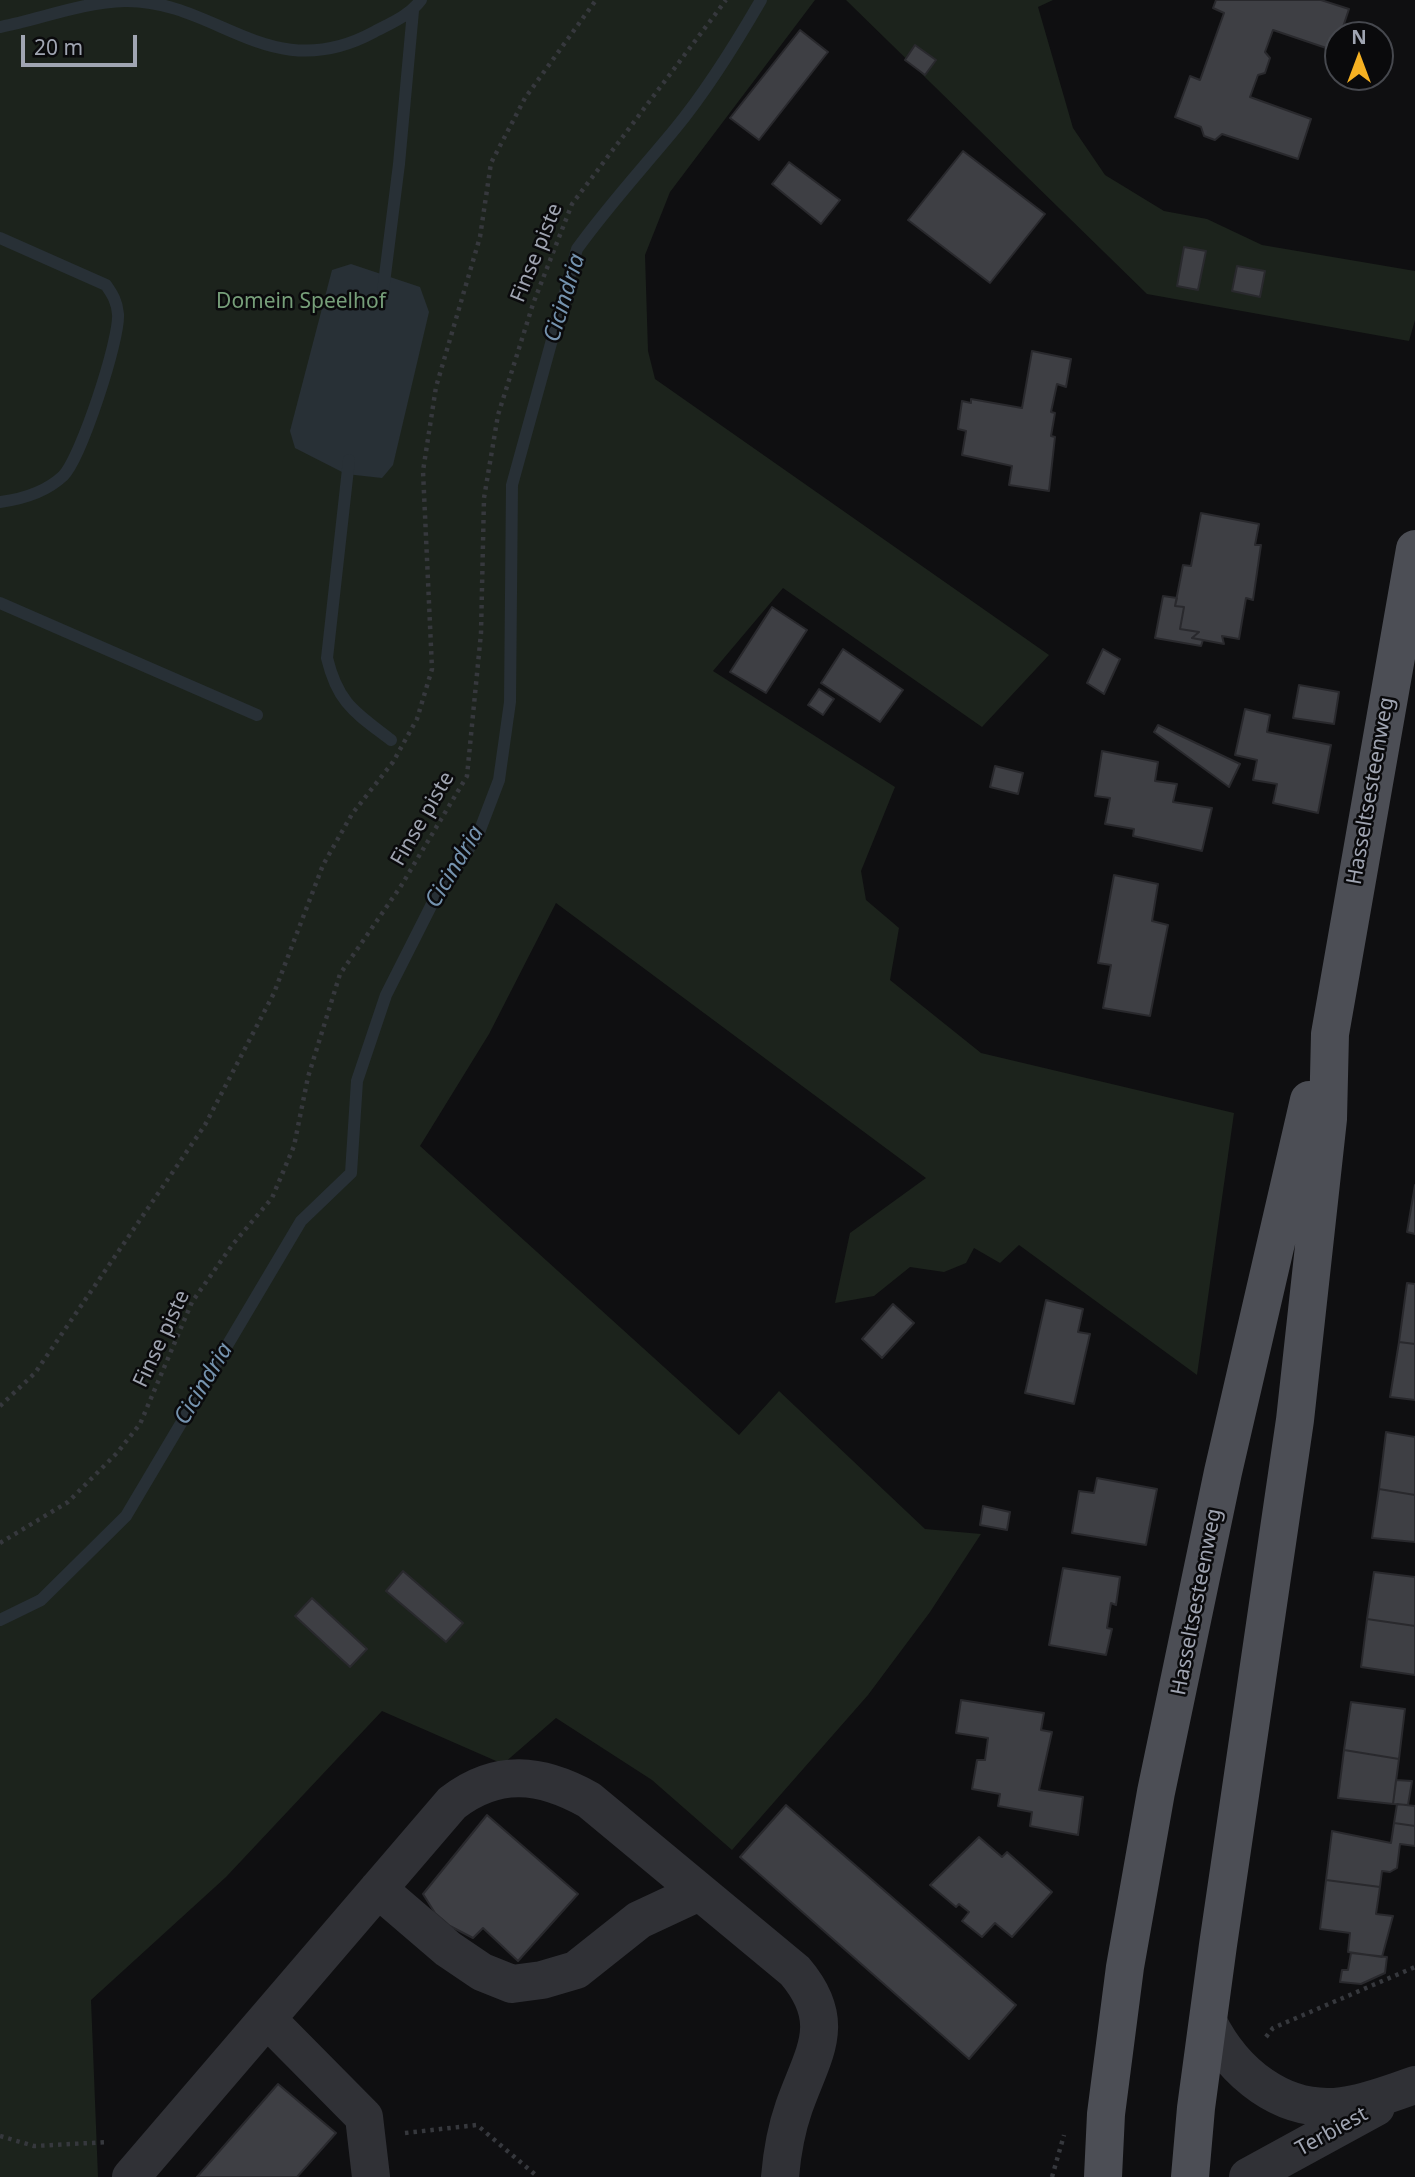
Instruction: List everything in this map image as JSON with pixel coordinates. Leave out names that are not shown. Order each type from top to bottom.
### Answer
[{"type":"main road","name":"Hasseltsesteenweg","points":[[1102,2177],[1105,2114],[1125,1967],[1156,1792],[1223,1472],[1305,1115],[1330,1034],[1415,549]]},
{"type":"main road","name":"Hasseltsesteenweg","points":[[1190,2177],[1196,2108],[1295,1420],[1328,1119],[1330,1034]]},
{"type":"street","points":[[131,2177],[452,1802],[470,1788],[515,1778],[559,1783],[589,1800],[795,1971],[818,2006],[818,2045],[785,2137],[780,2177]]},
{"type":"street","points":[[378,1889],[448,1949],[482,1972],[512,1984],[542,1980],[576,1970],[639,1920],[699,1892]]},
{"type":"street","points":[[268,2020],[364,2116],[371,2177]]},
{"type":"street","name":"Terbiest","points":[[1208,2022],[1219,2043],[1256,2084],[1282,2097],[1340,2107],[1415,2085]]},
{"type":"street","name":"Terbiest","points":[[1248,2177],[1415,2085]]},
{"type":"path","points":[[0,1406],[35,1373],[205,1125],[274,993],[323,864],[352,814],[393,762],[417,719],[432,669],[423,471],[436,387],[480,237],[491,163],[525,98],[596,0]]},
{"type":"path","name":"Finse piste","points":[[0,1543],[68,1502],[117,1453],[140,1424],[192,1302],[233,1244],[272,1198],[293,1146],[308,1077],[340,974],[401,886],[467,776],[481,633],[484,498],[498,415],[533,304],[572,204],[726,0]]},
{"type":"path","points":[[1265,2037],[1273,2028],[1415,1967]]},
{"type":"path","points":[[1256,2028],[1271,2042]]},
{"type":"path","points":[[366,2138],[477,2125],[538,2177]]},
{"type":"path","points":[[0,2136],[34,2147],[113,2142]]},
{"type":"green space","name":"Domein Speelhof","points":[[0,0],[815,0],[670,192],[645,255],[648,351],[655,379],[1049,655],[982,727],[783,588],[713,671],[895,787],[861,871],[866,900],[899,928],[890,980],[981,1053],[1234,1113],[1197,1375],[1019,1245],[1000,1263],[974,1248],[966,1263],[944,1272],[910,1267],[874,1296],[835,1303],[850,1233],[926,1178],[556,903],[489,1034],[420,1146],[739,1435],[779,1391],[925,1529],[981,1534],[930,1612],[868,1695],[732,1850],[652,1780],[556,1718],[503,1764],[382,1711],[226,1877],[91,2000],[98,2177],[0,2177]]},
{"type":"green space","points":[[846,0],[1053,0],[1038,7],[1073,128],[1105,175],[1164,211],[1207,219],[1262,245],[1415,271],[1415,320],[1409,341],[1147,294]]},
{"type":"shaded area","points":[[351,264],[420,287],[429,312],[393,465],[382,478],[346,474],[295,448],[290,431],[332,270]]},
{"type":"building","points":[[1216,0],[1321,0],[1349,9],[1345,21],[1324,21],[1324,47],[1273,30],[1265,52],[1270,58],[1265,73],[1258,75],[1250,97],[1311,119],[1298,159],[1222,134],[1215,140],[1204,136],[1201,127],[1175,117],[1190,76],[1200,80],[1224,13],[1213,8]]},
{"type":"building","points":[[800,30],[828,52],[759,140],[730,118]]},
{"type":"building","points":[[915,45],[936,60],[925,75],[905,60]]},
{"type":"building","points":[[963,151],[1045,214],[990,283],[908,220]]},
{"type":"building","points":[[789,162],[840,200],[821,224],[772,184]]},
{"type":"building","points":[[1184,247],[1206,251],[1198,290],[1177,286]]},
{"type":"building","points":[[1237,266],[1265,271],[1260,297],[1232,291]]},
{"type":"building","points":[[1032,351],[1071,359],[1066,387],[1057,384],[1051,412],[1055,413],[1051,436],[1055,437],[1049,491],[1009,485],[1012,466],[962,455],[966,431],[958,429],[962,401],[971,403],[971,399],[1022,408]]},
{"type":"building","points":[[1201,513],[1259,524],[1255,545],[1261,545],[1253,600],[1246,598],[1239,639],[1222,636],[1224,644],[1192,638],[1199,632],[1180,629],[1184,607],[1175,606],[1183,565],[1191,566]]},
{"type":"building","points":[[1163,596],[1177,598],[1175,606],[1184,607],[1180,629],[1199,632],[1192,638],[1203,640],[1201,646],[1155,638]]},
{"type":"building","points":[[772,607],[807,630],[766,693],[730,672]]},
{"type":"building","points":[[843,649],[903,690],[880,722],[821,683]]},
{"type":"building","points":[[1103,649],[1120,659],[1104,694],[1087,683]]},
{"type":"building","points":[[1299,685],[1339,692],[1334,724],[1293,718]]},
{"type":"building","points":[[819,689],[834,699],[823,715],[808,705]]},
{"type":"building","points":[[1245,709],[1270,715],[1267,732],[1331,745],[1318,813],[1273,803],[1277,784],[1253,780],[1257,760],[1235,755]]},
{"type":"building","points":[[1158,725],[1240,764],[1229,787],[1154,732]]},
{"type":"building","points":[[1102,751],[1158,762],[1155,781],[1177,784],[1173,802],[1212,808],[1202,851],[1133,836],[1134,829],[1105,824],[1110,798],[1095,796]]},
{"type":"building","points":[[995,766],[1023,773],[1018,794],[990,787]]},
{"type":"building","points":[[1114,875],[1158,884],[1152,921],[1168,925],[1150,1016],[1103,1008],[1111,965],[1098,963]]},
{"type":"building","points":[[1415,1185],[1415,1234],[1407,1232]]},
{"type":"building","points":[[1407,1283],[1415,1284],[1415,1344],[1399,1342]]},
{"type":"building","points":[[1046,1300],[1083,1309],[1078,1332],[1090,1334],[1074,1404],[1025,1393]]},
{"type":"building","points":[[893,1304],[914,1323],[882,1358],[862,1339]]},
{"type":"building","points":[[1399,1342],[1415,1344],[1415,1400],[1390,1397]]},
{"type":"building","points":[[1386,1432],[1415,1437],[1415,1495],[1379,1489]]},
{"type":"building","points":[[1097,1478],[1157,1489],[1146,1545],[1072,1533],[1079,1491],[1094,1493]]},
{"type":"building","points":[[1379,1489],[1415,1495],[1415,1542],[1372,1538]]},
{"type":"building","points":[[983,1506],[1010,1512],[1007,1530],[980,1525]]},
{"type":"building","points":[[1063,1568],[1120,1577],[1116,1605],[1111,1603],[1107,1628],[1112,1629],[1106,1655],[1049,1645]]},
{"type":"building","points":[[403,1571],[463,1623],[446,1642],[386,1591]]},
{"type":"building","points":[[1374,1572],[1415,1577],[1415,1626],[1367,1619]]},
{"type":"building","points":[[312,1598],[367,1649],[350,1667],[295,1616]]},
{"type":"building","points":[[1367,1619],[1415,1626],[1415,1675],[1361,1667]]},
{"type":"building","points":[[961,1700],[1044,1713],[1041,1730],[1052,1732],[1039,1790],[1083,1797],[1078,1835],[1030,1826],[1032,1812],[998,1806],[1000,1794],[972,1789],[977,1760],[985,1760],[988,1738],[956,1733]]},
{"type":"building","points":[[1351,1702],[1405,1709],[1399,1759],[1344,1750]]},
{"type":"building","points":[[1344,1750],[1399,1759],[1393,1804],[1338,1798]]},
{"type":"building","points":[[1396,1780],[1412,1781],[1408,1805],[1393,1804]]},
{"type":"building","points":[[1397,1804],[1415,1806],[1415,1826],[1394,1823]]},
{"type":"building","points":[[786,1805],[1016,2005],[969,2059],[740,1857]]},
{"type":"building","points":[[487,1815],[578,1894],[518,1961],[483,1928],[473,1938],[450,1926],[435,1913],[423,1894]]},
{"type":"building","points":[[1394,1823],[1415,1826],[1415,1846],[1400,1844],[1397,1868],[1390,1872],[1382,1871],[1380,1887],[1326,1880],[1332,1831],[1391,1843]]},
{"type":"building","points":[[979,1837],[1002,1857],[1007,1852],[1052,1892],[1012,1937],[995,1923],[982,1937],[962,1921],[969,1912],[959,1904],[956,1907],[930,1885]]},
{"type":"building","points":[[1326,1880],[1380,1887],[1376,1914],[1393,1916],[1382,1957],[1348,1952],[1350,1933],[1320,1929]]},
{"type":"building","points":[[1351,1953],[1387,1957],[1385,1973],[1361,1984],[1340,1982],[1342,1970],[1348,1970]]},
{"type":"building","points":[[278,2084],[336,2133],[297,2177],[197,2177]]},
{"type":"waterway","points":[[0,27],[78,8],[125,1],[158,4],[189,13],[274,47],[304,51],[337,47],[374,32],[405,15],[421,0]]},
{"type":"waterway","name":"Cicindria","points":[[0,1620],[41,1600],[126,1516],[301,1221],[351,1173],[357,1081],[386,995],[433,902],[478,835],[499,780],[510,702],[512,485],[577,249],[699,98],[761,0]]},
{"type":"waterway","points":[[383,291],[399,164],[413,11]]},
{"type":"waterway","points":[[0,238],[106,285],[117,306],[118,314],[106,371],[89,423],[71,465],[63,476],[42,490],[26,497],[0,502]]},
{"type":"waterway","points":[[349,460],[327,658],[331,674],[350,706],[391,740]]},
{"type":"waterway","points":[[0,603],[257,715]]}]
